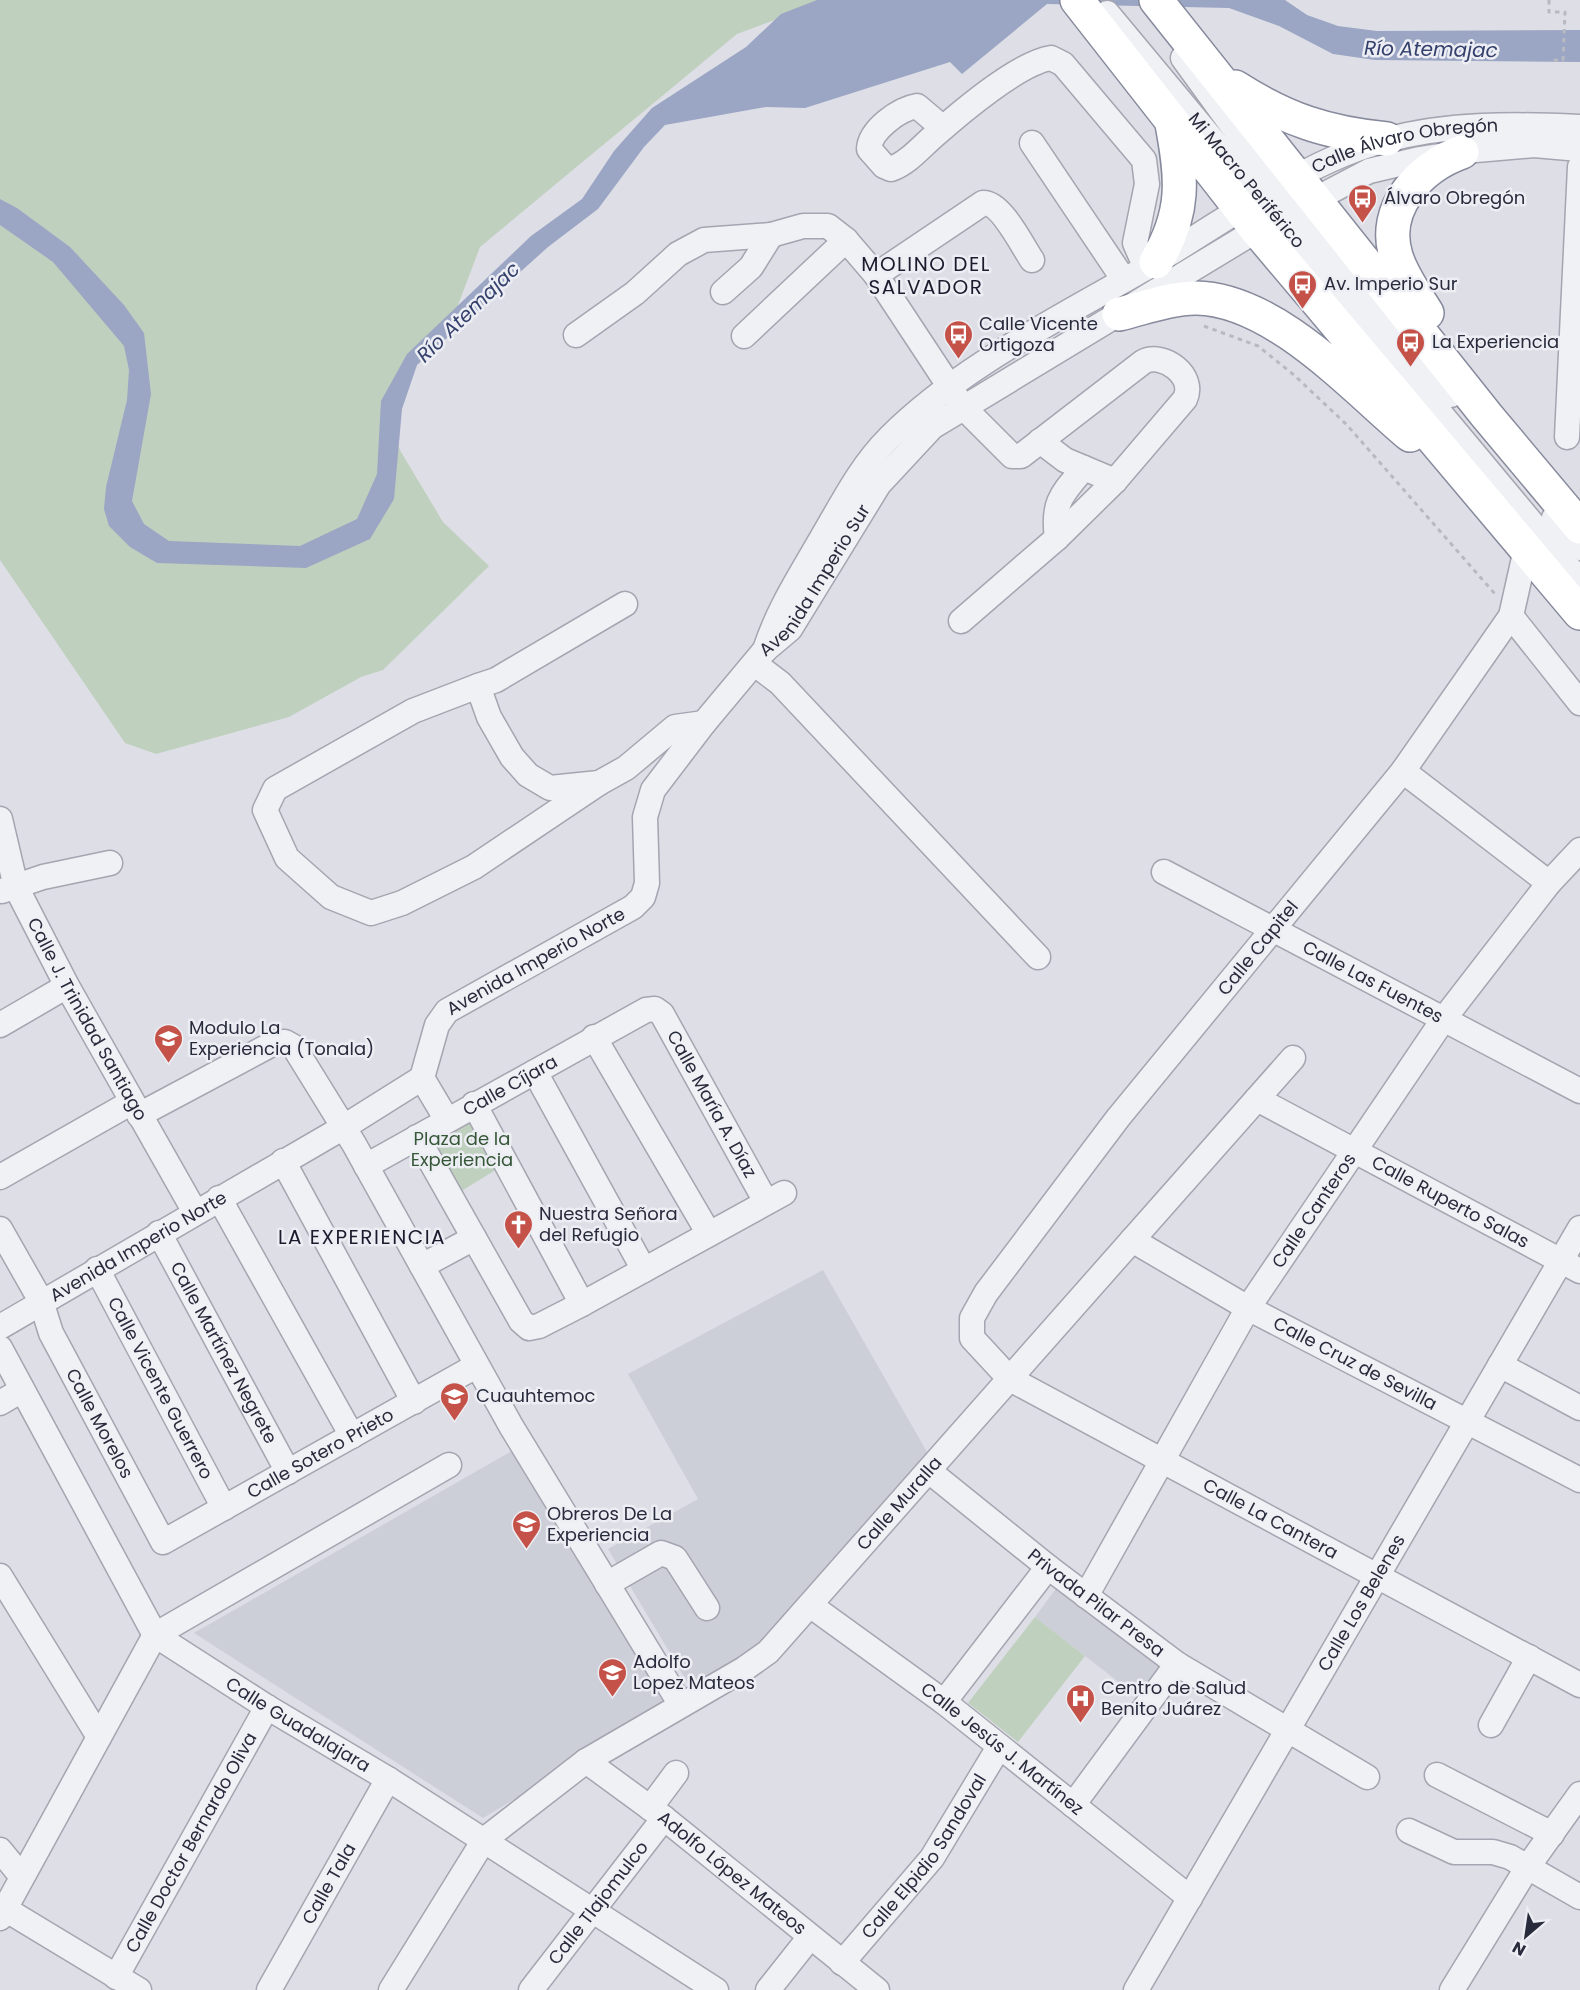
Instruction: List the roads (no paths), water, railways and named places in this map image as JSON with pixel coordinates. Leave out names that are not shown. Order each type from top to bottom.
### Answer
[{"type":"highway","points":[[1097,12],[1171,120],[1278,204],[1487,416],[1580,527]]},
{"type":"highway","points":[[1163,15],[1208,66],[1256,100],[1300,121],[1343,134],[1388,139]]},
{"type":"highway","points":[[1208,66],[1278,204],[1459,468],[1580,613]]},
{"type":"highway","points":[[1151,264],[1172,231],[1180,196],[1179,161],[1171,120]]},
{"type":"highway","points":[[1462,152],[1432,167],[1407,192],[1393,222],[1393,244],[1399,265],[1487,416]]},
{"type":"highway","points":[[1119,314],[1194,298],[1232,304],[1294,338],[1411,435],[1459,468]]},
{"type":"street","name":"Mi Macro Periférico","points":[[1138,0],[1163,15],[1278,204],[1580,581]]},
{"type":"street","name":"Mi Macro Periférico","points":[[1097,12],[1278,204],[1580,548]]},
{"type":"street","points":[[943,128],[1025,66],[1051,58],[1063,64],[1144,160],[1148,173],[1147,184],[1135,243],[1151,264]]},
{"type":"street","name":"Calle Álvaro Obregón","points":[[1278,204],[1361,147],[1388,139],[1457,128],[1514,124],[1580,127]]},
{"type":"street","points":[[1032,143],[1124,280]]},
{"type":"street","name":"Calle Álvaro Obregón","points":[[1278,204],[1369,171],[1462,152],[1534,145],[1580,149]]},
{"type":"street","points":[[1567,437],[1575,352],[1580,167]]},
{"type":"street","points":[[876,275],[983,203],[999,209],[1032,260]]},
{"type":"street","name":"Avenida Imperio Sur","points":[[760,657],[774,620],[858,476],[888,439],[948,386],[1151,264],[1278,204]]},
{"type":"street","name":"Avenida Imperio Sur","points":[[760,657],[790,629],[879,484],[932,427],[963,406],[1119,314],[1278,204]]},
{"type":"street","points":[[576,335],[635,293],[678,254],[704,240],[771,235],[803,226],[821,225],[837,231],[876,275],[963,406],[1012,456],[1021,456],[1143,362],[1155,358],[1168,362],[1186,380],[1188,392],[1115,481],[1057,538],[961,621]]},
{"type":"street","points":[[723,292],[751,267],[771,235]]},
{"type":"street","points":[[744,336],[846,240]]},
{"type":"street","points":[[1040,441],[1065,460],[1115,481]]},
{"type":"street","points":[[1057,538],[1054,517],[1059,498],[1084,468]]},
{"type":"street","name":"Calle Capitel","points":[[972,1338],[972,1318],[986,1293],[1118,1118],[1403,771],[1511,616],[1526,549]]},
{"type":"street","points":[[626,604],[495,680],[413,711],[275,789],[265,810],[286,858],[331,897],[371,913],[402,903],[474,867],[599,783],[626,768],[675,727],[704,723]]},
{"type":"street","points":[[1511,616],[1580,704]]},
{"type":"street","points":[[760,657],[780,683],[1038,957]]},
{"type":"street","name":"Avenida Imperio Norte","points":[[0,1327],[41,1301],[344,1127],[422,1078],[440,1018],[447,1011],[633,907],[643,897],[647,883],[645,817],[648,803],[664,774],[760,657]]},
{"type":"street","points":[[478,686],[489,717],[506,747],[528,776],[550,788],[599,783]]},
{"type":"street","points":[[1403,771],[1549,883]]},
{"type":"street","name":"Calle J. Trinidad Santiago","points":[[0,819],[8,889],[67,986],[195,1212]]},
{"type":"street","name":"Calle Canteros","points":[[1086,1596],[1248,1308],[1443,1020],[1549,883],[1580,850]]},
{"type":"street","points":[[8,889],[43,877],[110,863]]},
{"type":"street","name":"Calle Las Fuentes","points":[[1164,872],[1580,1091]]},
{"type":"street","points":[[0,1025],[67,986]]},
{"type":"street","name":"Calle Cíjara","points":[[366,1166],[474,1104],[536,1072],[594,1037],[646,1010],[656,1010]]},
{"type":"street","name":"Calle María A. Díaz","points":[[656,1010],[662,1014],[775,1197],[709,1234]]},
{"type":"street","points":[[417,1137],[521,1321],[529,1328],[539,1326],[582,1304],[709,1234],[594,1037]]},
{"type":"street","points":[[0,1177],[136,1108],[274,1044],[285,1042],[294,1047],[344,1127],[476,1366],[681,1706]]},
{"type":"street","name":"Calle Muralla","points":[[484,1840],[586,1761],[760,1659],[1293,1058]]},
{"type":"street","points":[[536,1072],[644,1270]]},
{"type":"street","points":[[422,1078],[447,1120]]},
{"type":"street","name":"Calle Ruperto Salas","points":[[1257,1099],[1570,1266]]},
{"type":"street","points":[[474,1104],[582,1304]]},
{"type":"street","points":[[283,1161],[414,1402]]},
{"type":"street","points":[[219,1198],[352,1436]]},
{"type":"street","name":"Calle Los Belenes","points":[[1146,1986],[1190,1898],[1500,1365],[1570,1266],[1580,1228]]},
{"type":"street","name":"Calle Morelos","points":[[0,1229],[41,1301],[51,1333],[164,1542]]},
{"type":"street","name":"Calle Martínez Negrete","points":[[159,1233],[288,1472]]},
{"type":"street","points":[[422,1266],[474,1238]]},
{"type":"street","name":"Calle Cruz de Sevilla","points":[[1132,1240],[1248,1308],[1580,1480]]},
{"type":"street","name":"Calle Vicente Guerrero","points":[[97,1269],[224,1508]]},
{"type":"street","name":"Calle La Cantera","points":[[972,1338],[1010,1379],[1580,1685]]},
{"type":"street","name":"Calle Guadalajara","points":[[0,1348],[155,1635],[267,1707],[388,1779],[716,1990]]},
{"type":"street","points":[[1500,1365],[1580,1408]]},
{"type":"street","name":"Calle Sotero Prieto","points":[[164,1542],[476,1366]]},
{"type":"street","points":[[0,1403],[22,1390]]},
{"type":"street","points":[[139,1990],[2,1913],[155,1635],[449,1466]]},
{"type":"street","name":"Privada Pilar Presa","points":[[929,1471],[1048,1567],[1177,1664],[1367,1777]]},
{"type":"street","points":[[607,1584],[661,1553],[675,1558],[707,1608]]},
{"type":"street","points":[[944,1702],[1048,1567]]},
{"type":"street","points":[[0,1576],[99,1737]]},
{"type":"street","name":"Calle Jesús J. Martínez","points":[[810,1605],[944,1702],[1190,1898]]},
{"type":"street","points":[[1491,1725],[1529,1657]]},
{"type":"street","points":[[1073,1805],[1177,1664]]},
{"type":"street","name":"Calle Doctor Bernardo Oliva","points":[[116,1977],[267,1707]]},
{"type":"street","name":"Calle Elpidio Sandoval","points":[[842,1963],[933,1858],[999,1747]]},
{"type":"street","name":"Adolfo López Mateos","points":[[586,1761],[657,1813],[877,1990]]},
{"type":"street","name":"Calle Tlajomulco","points":[[531,1990],[593,1911],[657,1813],[676,1773]]},
{"type":"street","points":[[1437,1775],[1552,1834]]},
{"type":"street","name":"Calle Tala","points":[[269,1990],[388,1779]]},
{"type":"street","points":[[1452,1990],[1527,1868],[1580,1794]]},
{"type":"street","points":[[1409,1831],[1454,1852],[1493,1852],[1510,1857],[1580,1897]]},
{"type":"street","points":[[391,1990],[484,1840]]},
{"type":"street","points":[[0,1850],[22,1877]]},
{"type":"street","points":[[768,1990],[810,1937]]},
{"type":"water","name":"Río Atemajac","points":[[817,0],[1285,0],[1307,15],[1338,26],[1377,31],[1580,30],[1580,62],[1375,60],[1333,54],[1279,26],[1229,8],[1047,4],[962,74],[950,62],[805,108],[766,107],[665,125],[644,147],[598,209],[548,247],[417,365],[402,409],[394,499],[370,539],[306,568],[157,563],[130,547],[109,526],[104,509],[106,487],[127,400],[129,370],[124,346],[53,262],[0,225],[0,199],[17,208],[70,247],[124,305],[144,333],[151,394],[132,501],[144,524],[169,541],[300,546],[357,519],[377,474],[381,401],[407,354],[531,236],[582,199],[614,151],[652,108],[746,47],[781,14]]},
{"type":"place","name":"Álvaro Obregón","points":[[1363,224]]},
{"type":"place","name":"Av. Imperio Sur","points":[[1303,310]]},
{"type":"place","name":"Calle Vicente Ortigoza","points":[[958,360]]},
{"type":"place","name":"La Experiencia","points":[[1411,368]]},
{"type":"place","name":"Modulo La Experiencia (Tonala)","points":[[168,1064]]},
{"type":"place","name":"Nuestra Señora del Refugio","points":[[518,1250]]},
{"type":"place","name":"Cuauhtemoc","points":[[455,1422]]},
{"type":"place","name":"Obreros De La Experiencia","points":[[526,1550]]},
{"type":"place","name":"Adolfo Lopez Mateos","points":[[612,1698]]},
{"type":"place","name":"Centro de Salud Benito Juárez","points":[[1080,1724]]},
{"type":"district","name":"MOLINO DEL SALVADOR","points":[[926,276]]},
{"type":"district","name":"LA EXPERIENCIA","points":[[362,1237]]},
{"type":"park label","name":"Plaza de la Experiencia","points":[[462,1149]]}]
